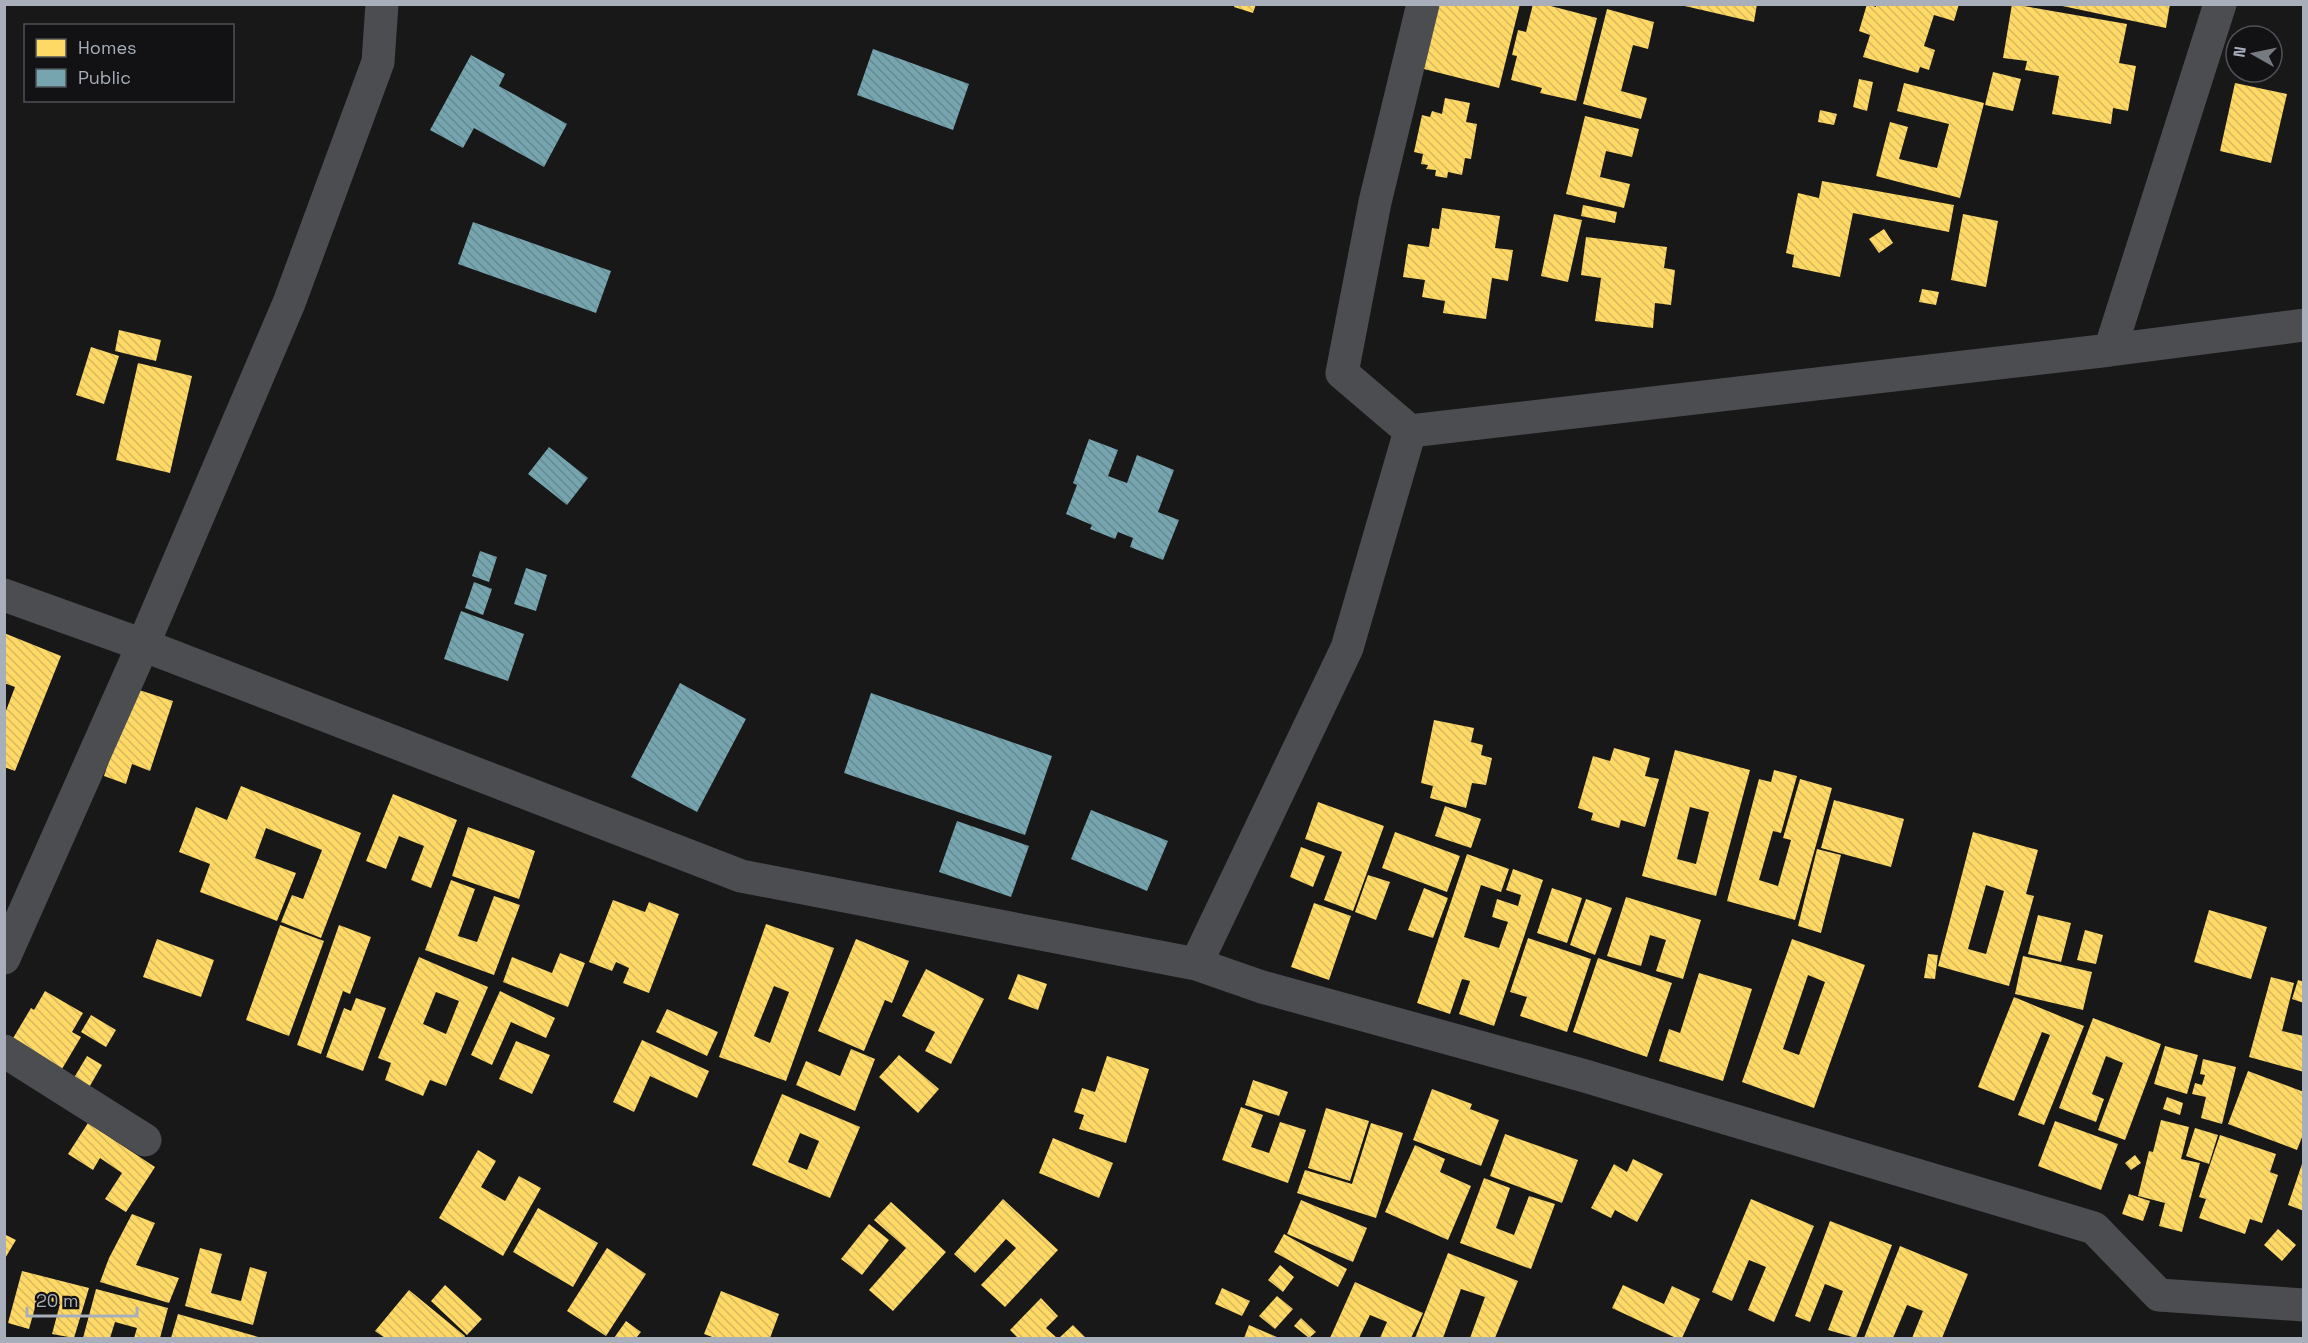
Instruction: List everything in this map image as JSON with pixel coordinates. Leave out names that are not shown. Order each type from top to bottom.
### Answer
[{"type":"street","points":[[7,944],[143,645],[289,303],[378,62],[382,4]]},
{"type":"street","points":[[1423,4],[1375,202],[1342,373],[1410,431],[2110,350],[2304,325]]},
{"type":"street","points":[[2110,350],[2220,4]]},
{"type":"street","points":[[1196,964],[1347,648],[1410,431]]},
{"type":"street","points":[[4,595],[143,645],[741,876],[1196,964],[1262,987],[1586,1076],[2094,1228],[2158,1295],[2304,1305]]},
{"type":"street","points":[[4,1051],[145,1140]]},
{"type":"building: Homes","points":[[1235,4],[1256,4],[1253,13],[1234,7]]},
{"type":"building: Homes","points":[[1437,4],[1520,4],[1499,88],[1420,68]]},
{"type":"building: Homes","points":[[1533,4],[1543,4],[1597,18],[1576,101],[1540,93],[1542,88],[1511,80],[1517,56],[1512,55],[1518,30],[1526,32]]},
{"type":"building: Homes","points":[[1676,4],[1757,4],[1754,22]]},
{"type":"building: Homes","points":[[1867,4],[1876,7],[1876,4],[1959,4],[1954,21],[1934,15],[1924,46],[1935,50],[1929,70],[1920,67],[1918,73],[1863,57],[1870,35],[1859,31]]},
{"type":"building: Homes","points":[[2012,4],[2127,24],[2119,63],[2136,66],[2128,111],[2113,108],[2111,124],[2052,114],[2059,76],[2025,70],[2027,61],[2003,58]]},
{"type":"building: Homes","points":[[2053,4],[2170,4],[2166,28]]},
{"type":"building: Homes","points":[[1607,9],[1654,22],[1648,49],[1633,45],[1621,91],[1647,98],[1641,119],[1583,104]]},
{"type":"building: Homes","points":[[1993,72],[2021,79],[2013,111],[1985,105]]},
{"type":"building: Homes","points":[[1859,79],[1873,82],[1867,111],[1853,107]]},
{"type":"building: Homes","points":[[1904,83],[1984,103],[1960,198],[1876,176],[1890,122],[1908,127],[1899,159],[1937,168],[1949,124],[1897,111]]},
{"type":"building: Homes","points":[[2235,84],[2287,94],[2271,163],[2220,151]]},
{"type":"building: Homes","points":[[1445,98],[1470,103],[1466,122],[1477,124],[1471,159],[1465,158],[1462,175],[1448,172],[1447,178],[1435,176],[1436,170],[1426,169],[1428,165],[1421,164],[1423,154],[1414,152],[1422,115],[1430,117],[1432,111],[1442,114]]},
{"type":"building: Homes","points":[[1820,110],[1837,114],[1834,125],[1818,122]]},
{"type":"building: Homes","points":[[1585,116],[1639,129],[1632,157],[1606,151],[1600,177],[1630,184],[1624,208],[1566,194]]},
{"type":"building: Homes","points":[[1822,181],[1954,205],[1949,232],[1853,213],[1840,277],[1792,267],[1794,255],[1786,253],[1798,193],[1819,198]]},
{"type":"building: Homes","points":[[1583,205],[1617,212],[1615,223],[1581,216]]},
{"type":"building: Homes","points":[[1442,208],[1500,216],[1495,248],[1513,250],[1508,281],[1492,278],[1486,319],[1443,313],[1445,301],[1422,297],[1425,280],[1403,277],[1408,244],[1429,247],[1432,228],[1439,229]]},
{"type":"building: Homes","points":[[1554,214],[1582,220],[1568,282],[1541,276]]},
{"type":"building: Homes","points":[[1963,214],[1998,221],[1986,287],[1951,280]]},
{"type":"building: Homes","points":[[1884,229],[1893,243],[1879,253],[1869,239]]},
{"type":"building: Homes","points":[[1586,237],[1667,247],[1664,268],[1675,270],[1671,305],[1655,303],[1653,328],[1595,321],[1601,278],[1581,275]]},
{"type":"building: Homes","points":[[1922,289],[1939,292],[1936,305],[1919,302]]},
{"type":"building: Homes","points":[[119,330],[161,340],[156,361],[115,351]]},
{"type":"building: Homes","points":[[91,347],[119,356],[104,404],[76,395]]},
{"type":"building: Homes","points":[[138,363],[192,376],[170,473],[116,460]]},
{"type":"building: Homes","points":[[4,633],[61,656],[15,771],[4,767],[4,716],[15,687],[4,683]]},
{"type":"building: Homes","points":[[133,688],[173,701],[150,771],[132,764],[126,784],[104,776]]},
{"type":"building: Homes","points":[[1434,720],[1474,728],[1471,742],[1483,745],[1481,755],[1492,758],[1486,785],[1472,783],[1466,808],[1430,798],[1433,786],[1421,783]]},
{"type":"building: Homes","points":[[1614,748],[1650,758],[1645,776],[1659,779],[1645,827],[1621,820],[1619,828],[1591,820],[1593,813],[1578,808],[1593,756],[1610,761]]},
{"type":"building: Homes","points":[[1675,750],[1750,770],[1716,896],[1642,876]],"holes":[[[1690,807],[1709,812],[1696,864],[1677,859]]]},
{"type":"building: Homes","points":[[1774,770],[1797,776],[1781,833],[1773,831],[1759,880],[1778,886],[1791,840],[1783,838],[1800,779],[1832,788],[1795,920],[1727,901],[1759,779],[1771,782]]},
{"type":"building: Homes","points":[[241,786],[361,833],[321,938],[281,922],[292,895],[303,899],[322,850],[266,828],[255,858],[296,873],[277,921],[200,892],[210,864],[179,852],[196,807],[227,820]]},
{"type":"building: Homes","points":[[393,794],[457,820],[431,888],[411,880],[424,846],[399,836],[386,869],[366,861]]},
{"type":"building: Homes","points":[[1834,800],[1904,819],[1891,867],[1821,848]]},
{"type":"building: Homes","points":[[1318,802],[1384,826],[1353,911],[1324,900],[1342,852],[1305,839]]},
{"type":"building: Homes","points":[[1445,806],[1481,819],[1471,848],[1435,836]]},
{"type":"building: Homes","points":[[468,827],[535,851],[519,899],[452,876]]},
{"type":"building: Homes","points":[[1395,832],[1460,856],[1447,892],[1382,868]]},
{"type":"building: Homes","points":[[1973,832],[2038,850],[2026,894],[2034,896],[2009,986],[1938,966]],"holes":[[[1986,885],[2004,891],[1986,954],[1968,949]]]},
{"type":"building: Homes","points":[[1301,847],[1325,856],[1313,887],[1290,877]]},
{"type":"building: Homes","points":[[1817,849],[1841,855],[1821,933],[1798,926]]},
{"type":"building: Homes","points":[[1467,854],[1509,869],[1501,892],[1481,885],[1464,937],[1499,948],[1508,922],[1492,917],[1497,899],[1518,906],[1521,895],[1506,890],[1513,869],[1543,880],[1494,1026],[1459,1014],[1470,981],[1462,979],[1450,1014],[1417,1003]]},
{"type":"building: Homes","points":[[1368,875],[1390,882],[1376,920],[1355,912]]},
{"type":"building: Homes","points":[[451,880],[475,889],[458,936],[477,942],[494,896],[520,905],[494,975],[425,950]]},
{"type":"building: Homes","points":[[1424,888],[1448,898],[1433,938],[1408,930]]},
{"type":"building: Homes","points":[[1552,888],[1582,898],[1567,943],[1537,933]]},
{"type":"building: Homes","points":[[1626,897],[1701,920],[1683,979],[1656,971],[1666,940],[1650,935],[1641,966],[1607,956]]},
{"type":"building: Homes","points":[[1586,899],[1612,908],[1595,955],[1570,945]]},
{"type":"building: Homes","points":[[613,900],[645,912],[649,902],[679,914],[649,993],[623,983],[629,968],[616,962],[612,971],[589,962]]},
{"type":"building: Homes","points":[[1314,903],[1351,916],[1329,980],[1291,967]]},
{"type":"building: Homes","points":[[2209,910],[2267,927],[2251,979],[2194,962]]},
{"type":"building: Homes","points":[[2038,915],[2071,923],[2061,962],[2028,954]]},
{"type":"building: Homes","points":[[766,924],[834,948],[786,1081],[719,1057]],"holes":[[[774,986],[789,992],[770,1043],[754,1036]]]},
{"type":"building: Homes","points":[[280,925],[324,941],[289,1036],[246,1020]]},
{"type":"building: Homes","points":[[339,925],[371,937],[350,994],[343,991],[321,1054],[297,1045]]},
{"type":"building: Homes","points":[[2085,930],[2103,935],[2096,964],[2077,960]]},
{"type":"building: Homes","points":[[1528,938],[1591,959],[1567,1032],[1520,1016],[1527,997],[1510,992]]},
{"type":"building: Homes","points":[[157,939],[214,960],[201,997],[143,977]]},
{"type":"building: Homes","points":[[856,939],[909,961],[892,1003],[885,1000],[864,1051],[818,1031]]},
{"type":"building: Homes","points":[[1792,939],[1865,965],[1814,1108],[1742,1082]],"holes":[[[1808,975],[1825,982],[1799,1055],[1783,1049]]]},
{"type":"building: Homes","points":[[560,953],[585,963],[568,1007],[503,982],[512,957],[552,973]]},
{"type":"building: Homes","points":[[1928,954],[1938,955],[1935,979],[1924,978]]},
{"type":"building: Homes","points":[[2023,956],[2092,972],[2083,1010],[2015,994]]},
{"type":"building: Homes","points":[[419,957],[488,987],[446,1086],[430,1080],[423,1096],[385,1080],[391,1063],[378,1058]],"holes":[[[436,992],[459,1001],[446,1034],[423,1024]]]},
{"type":"building: Homes","points":[[1598,958],[1672,983],[1647,1057],[1573,1032]]},
{"type":"building: Homes","points":[[926,969],[984,999],[951,1064],[925,1051],[935,1032],[902,1016]]},
{"type":"building: Homes","points":[[1699,973],[1752,989],[1723,1081],[1659,1061],[1669,1029],[1680,1033]]},
{"type":"building: Homes","points":[[1018,974],[1047,984],[1038,1010],[1008,999]]},
{"type":"building: Homes","points":[[2271,977],[2294,983],[2282,1031],[2304,1036],[2304,1072],[2249,1057]]},
{"type":"building: Homes","points":[[2298,980],[2304,982],[2304,1003],[2292,999]]},
{"type":"building: Homes","points":[[45,991],[83,1013],[72,1032],[81,1037],[59,1074],[9,1045],[31,1008],[34,1010]]},
{"type":"building: Homes","points":[[500,991],[555,1018],[546,1038],[511,1022],[492,1065],[471,1055]]},
{"type":"building: Homes","points":[[2014,997],[2084,1026],[2044,1125],[2018,1115],[2050,1035],[2042,1032],[2014,1101],[1978,1087]]},
{"type":"building: Homes","points":[[356,998],[386,1008],[363,1071],[326,1057],[344,1008],[351,1011]]},
{"type":"building: Homes","points":[[667,1009],[718,1032],[707,1056],[656,1032]]},
{"type":"building: Homes","points":[[91,1015],[116,1030],[106,1047],[81,1032]]},
{"type":"building: Homes","points":[[2093,1018],[2161,1044],[2125,1140],[2098,1130],[2123,1063],[2106,1056],[2092,1094],[2104,1099],[2096,1122],[2059,1108]]},
{"type":"building: Homes","points":[[642,1040],[709,1071],[697,1098],[650,1076],[634,1112],[613,1102]]},
{"type":"building: Homes","points":[[516,1041],[550,1055],[532,1094],[499,1079]]},
{"type":"building: Homes","points":[[2165,1046],[2198,1055],[2187,1094],[2154,1084]]},
{"type":"building: Homes","points":[[851,1049],[875,1059],[855,1111],[796,1085],[806,1061],[840,1076]]},
{"type":"building: Homes","points":[[899,1055],[939,1089],[918,1113],[879,1077]]},
{"type":"building: Homes","points":[[87,1056],[102,1065],[87,1091],[72,1081]]},
{"type":"building: Homes","points":[[1107,1056],[1149,1069],[1126,1143],[1079,1129],[1084,1115],[1074,1112],[1082,1088],[1095,1092]]},
{"type":"building: Homes","points":[[2203,1059],[2236,1067],[2222,1124],[2201,1118],[2206,1097],[2192,1094],[2195,1083],[2202,1085],[2205,1075],[2200,1074]]},
{"type":"building: Homes","points":[[2248,1071],[2304,1092],[2304,1132],[2297,1150],[2228,1124]]},
{"type":"building: Homes","points":[[1253,1080],[1288,1092],[1279,1116],[1245,1105]]},
{"type":"building: Homes","points":[[1432,1089],[1472,1104],[1470,1109],[1499,1120],[1481,1166],[1413,1140]]},
{"type":"building: Homes","points":[[782,1094],[860,1127],[830,1198],[752,1165]],"holes":[[[800,1133],[819,1141],[807,1170],[788,1162]]]},
{"type":"building: Homes","points":[[2167,1097],[2183,1103],[2180,1115],[2163,1109]]},
{"type":"building: Homes","points":[[1241,1107],[1263,1115],[1251,1147],[1269,1153],[1280,1122],[1306,1130],[1288,1183],[1222,1160]]},
{"type":"building: Homes","points":[[1326,1108],[1369,1121],[1350,1181],[1308,1168]]},
{"type":"building: Homes","points":[[2161,1120],[2189,1127],[2181,1159],[2200,1163],[2182,1232],[2159,1226],[2165,1203],[2138,1196],[2149,1151],[2153,1152]]},
{"type":"building: Homes","points":[[2055,1121],[2118,1144],[2101,1190],[2038,1166]]},
{"type":"building: Homes","points":[[88,1123],[155,1167],[126,1212],[105,1199],[122,1173],[100,1158],[93,1170],[68,1154]]},
{"type":"building: Homes","points":[[1371,1123],[1403,1133],[1376,1218],[1297,1193],[1305,1170],[1352,1184]]},
{"type":"building: Homes","points":[[2195,1128],[2218,1135],[2209,1164],[2186,1156]]},
{"type":"building: Homes","points":[[1505,1134],[1578,1160],[1562,1203],[1490,1176]]},
{"type":"building: Homes","points":[[2220,1135],[2276,1154],[2270,1172],[2278,1175],[2262,1223],[2250,1219],[2245,1234],[2199,1218],[2206,1199],[2199,1197]]},
{"type":"building: Homes","points":[[1053,1138],[1113,1163],[1099,1198],[1039,1173]]},
{"type":"building: Homes","points":[[1415,1145],[1445,1159],[1440,1172],[1471,1186],[1448,1240],[1385,1212]]},
{"type":"building: Homes","points":[[478,1150],[496,1161],[481,1187],[505,1201],[519,1176],[541,1188],[503,1256],[439,1218]]},
{"type":"building: Homes","points":[[2135,1155],[2141,1163],[2131,1170],[2125,1163]]},
{"type":"building: Homes","points":[[1633,1159],[1663,1174],[1637,1222],[1615,1210],[1611,1218],[1591,1208],[1614,1164],[1627,1172]]},
{"type":"building: Homes","points":[[2304,1161],[2304,1211],[2288,1205]]},
{"type":"building: Homes","points":[[1484,1178],[1510,1188],[1496,1228],[1514,1235],[1529,1196],[1555,1204],[1531,1269],[1460,1243]]},
{"type":"building: Homes","points":[[2129,1194],[2150,1201],[2143,1221],[2122,1214]]},
{"type":"building: Homes","points":[[1003,1199],[1058,1250],[1005,1307],[981,1285],[1016,1248],[1006,1239],[975,1273],[954,1254]]},
{"type":"building: Homes","points":[[1751,1199],[1814,1226],[1774,1322],[1748,1310],[1766,1267],[1749,1260],[1732,1301],[1712,1292]]},
{"type":"building: Homes","points":[[1301,1200],[1367,1228],[1353,1262],[1287,1234]]},
{"type":"building: Homes","points":[[891,1202],[946,1252],[893,1311],[869,1290],[906,1248],[874,1220]]},
{"type":"building: Homes","points":[[538,1208],[598,1243],[573,1287],[513,1252]]},
{"type":"building: Homes","points":[[132,1214],[155,1223],[136,1265],[179,1278],[169,1303],[100,1282],[109,1258]]},
{"type":"building: Homes","points":[[1830,1221],[1892,1245],[1856,1338],[1828,1330],[1843,1291],[1825,1284],[1810,1322],[1795,1316]]},
{"type":"building: Homes","points":[[869,1224],[889,1240],[862,1275],[841,1259]]},
{"type":"building: Homes","points":[[2278,1229],[2296,1245],[2282,1261],[2264,1245]]},
{"type":"building: Homes","points":[[4,1234],[16,1240],[4,1260]]},
{"type":"building: Homes","points":[[1284,1234],[1347,1269],[1338,1287],[1274,1252]]},
{"type":"building: Homes","points":[[1900,1246],[1968,1274],[1942,1338],[1912,1338],[1923,1311],[1907,1305],[1893,1338],[1864,1338]]},
{"type":"building: Homes","points":[[200,1248],[222,1254],[211,1293],[241,1301],[250,1267],[267,1272],[253,1325],[185,1306]]},
{"type":"building: Homes","points":[[607,1248],[646,1274],[606,1336],[567,1311]]},
{"type":"building: Homes","points":[[1448,1253],[1518,1281],[1495,1338],[1470,1338],[1485,1297],[1461,1289],[1443,1338],[1415,1338]]},
{"type":"building: Homes","points":[[1280,1265],[1294,1277],[1283,1292],[1268,1280]]},
{"type":"building: Homes","points":[[22,1271],[89,1288],[74,1338],[52,1334],[60,1304],[38,1297],[29,1329],[8,1323]]},
{"type":"building: Homes","points":[[1355,1282],[1423,1313],[1411,1338],[1380,1338],[1387,1322],[1370,1315],[1359,1338],[1330,1338]]},
{"type":"building: Homes","points":[[445,1285],[482,1319],[467,1335],[431,1301]]},
{"type":"building: Homes","points":[[1623,1285],[1664,1304],[1672,1286],[1700,1299],[1682,1338],[1676,1338],[1612,1308]]},
{"type":"building: Homes","points":[[1222,1288],[1250,1301],[1242,1316],[1215,1304]]},
{"type":"building: Homes","points":[[96,1289],[168,1308],[160,1338],[134,1338],[137,1328],[115,1322],[110,1338],[83,1338]]},
{"type":"building: Homes","points":[[409,1290],[465,1336],[464,1338],[385,1338],[375,1331]]},
{"type":"building: Homes","points":[[721,1291],[779,1314],[770,1338],[715,1338],[704,1334]]},
{"type":"building: Homes","points":[[1277,1296],[1293,1309],[1275,1329],[1259,1316]]},
{"type":"building: Homes","points":[[1041,1298],[1058,1316],[1046,1328],[1057,1338],[1018,1338],[1010,1330]]},
{"type":"building: Homes","points":[[178,1314],[262,1338],[171,1338]]},
{"type":"building: Homes","points":[[1301,1318],[1316,1332],[1309,1338],[1294,1326]]},
{"type":"building: Homes","points":[[626,1321],[641,1332],[636,1338],[614,1338]]},
{"type":"building: Homes","points":[[1073,1325],[1086,1338],[1059,1338]]},
{"type":"building: Homes","points":[[1249,1325],[1279,1338],[1244,1338]]},
{"type":"building: Public","points":[[873,49],[969,84],[953,130],[857,95]]},
{"type":"building: Public","points":[[471,55],[505,74],[499,86],[567,124],[544,167],[474,128],[463,148],[430,130]]},
{"type":"building: Public","points":[[473,222],[611,271],[596,313],[458,264]]},
{"type":"building: Public","points":[[1089,439],[1118,450],[1108,476],[1127,483],[1137,455],[1174,470],[1158,512],[1179,520],[1163,560],[1130,547],[1133,538],[1118,532],[1115,539],[1090,529],[1092,525],[1066,514],[1077,485],[1073,483]]},
{"type":"building: Public","points":[[549,447],[588,478],[567,505],[528,474]]},
{"type":"building: Public","points":[[480,551],[497,557],[489,582],[472,576]]},
{"type":"building: Public","points":[[526,568],[547,575],[536,611],[514,604]]},
{"type":"building: Public","points":[[474,582],[492,589],[483,615],[465,608]]},
{"type":"building: Public","points":[[461,611],[524,634],[508,681],[444,659]]},
{"type":"building: Public","points":[[680,683],[746,719],[697,812],[631,777]]},
{"type":"building: Public","points":[[871,693],[1052,756],[1025,835],[844,773]]},
{"type":"building: Public","points":[[1091,810],[1168,841],[1147,891],[1071,859]]},
{"type":"building: Public","points":[[957,821],[1029,846],[1011,897],[939,872]]}]
